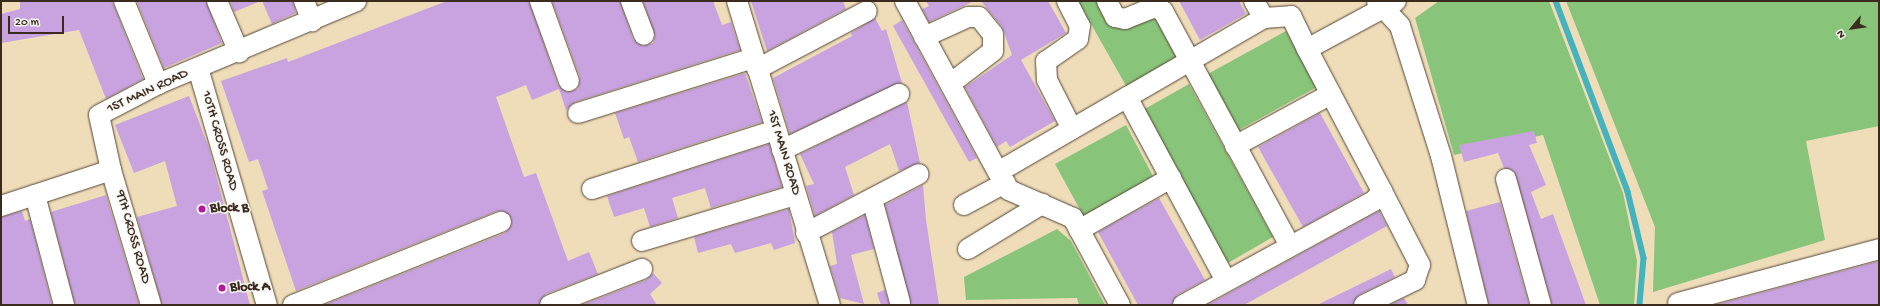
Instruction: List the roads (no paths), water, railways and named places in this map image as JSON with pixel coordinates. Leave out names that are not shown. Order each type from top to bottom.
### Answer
[{"type":"street","points":[[124,1],[158,84]]},
{"type":"street","points":[[217,1],[239,52]]},
{"type":"street","points":[[304,1],[312,21]]},
{"type":"street","name":"1ST MAIN ROAD","points":[[111,170],[99,115],[158,84],[239,52],[356,1]]},
{"type":"street","points":[[540,1],[569,81]]},
{"type":"street","points":[[631,1],[644,35]]},
{"type":"street","name":"1ST MAIN ROAD","points":[[737,1],[806,233],[830,305]]},
{"type":"street","points":[[905,1],[1001,177],[1010,190],[1073,218],[1120,305]]},
{"type":"street","points":[[1067,1],[1080,26],[1078,39],[1046,61],[1047,80],[1072,129]]},
{"type":"street","points":[[1107,1],[1115,17],[1125,18],[1154,7],[1163,11],[1290,246]]},
{"type":"street","points":[[1307,49],[1385,4],[1400,26],[1441,156],[1478,305]]},
{"type":"street","points":[[964,205],[1001,177],[1072,129],[1189,61],[1259,10],[1290,8],[1307,49],[1420,265],[1414,280],[1364,305]]},
{"type":"street","points":[[578,112],[755,63],[867,11]]},
{"type":"street","points":[[924,37],[968,17],[979,17],[993,34],[992,51],[950,84]]},
{"type":"street","name":"10TH CROSS ROAD","points":[[198,68],[267,305]]},
{"type":"street","points":[[782,150],[899,94]]},
{"type":"street","points":[[1235,146],[1331,94]]},
{"type":"street","points":[[1128,97],[1226,282]]},
{"type":"street","points":[[592,189],[776,130]]},
{"type":"street","points":[[1,206],[111,170]]},
{"type":"street","name":"9TH CROSS ROAD","points":[[111,170],[151,305]]},
{"type":"street","points":[[806,233],[919,174]]},
{"type":"street","points":[[1079,230],[1171,178]]},
{"type":"street","points":[[1506,178],[1541,305]]},
{"type":"street","points":[[1183,305],[1374,201],[1382,191]]},
{"type":"street","points":[[35,195],[64,305]]},
{"type":"street","points":[[642,241],[795,195]]},
{"type":"street","points":[[872,199],[900,302]]},
{"type":"street","points":[[968,249],[1042,204]]},
{"type":"street","points":[[293,305],[500,222]]},
{"type":"street","points":[[1678,303],[1879,249]]},
{"type":"street","points":[[550,305],[642,269]]},
{"type":"waterway","points":[[1556,1],[1628,192],[1644,258],[1640,305]]},
{"type":"place","name":"Block B","points":[[202,209]]},
{"type":"place","name":"Block A","points":[[222,288]]}]
